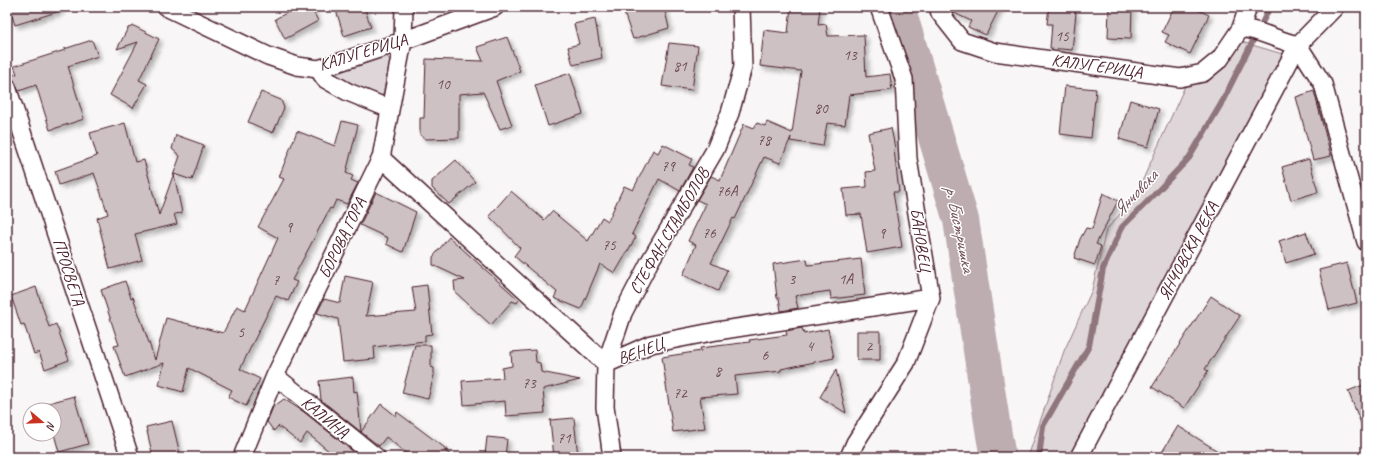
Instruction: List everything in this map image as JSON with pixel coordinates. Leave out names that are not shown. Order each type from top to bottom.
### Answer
[{"type":"street","name":"КАЛУГЕРИЦА","points":[[166,7],[268,56],[297,66],[318,69],[403,41],[496,7]]},
{"type":"street","name":"БОРОВА ГОРА","points":[[242,457],[275,376],[381,158],[403,41],[404,7]]},
{"type":"street","name":"СТЕФАН СТАМБОЛОВ","points":[[612,457],[605,407],[606,364],[623,313],[650,261],[715,150],[730,113],[742,67],[741,7]]},
{"type":"street","name":"БАНОВЕЦ","points":[[879,7],[904,79],[908,159],[931,298]]},
{"type":"street","name":"КАЛУГЕРИЦА","points":[[938,7],[940,13],[962,41],[995,52],[1180,78],[1203,73],[1220,58],[1247,29]]},
{"type":"street","points":[[1248,7],[1247,29],[1292,44],[1323,84],[1366,242]]},
{"type":"street","name":"ЯНЧОВСКА РЕКА","points":[[1079,457],[1292,44],[1335,7]]},
{"type":"street","points":[[318,69],[325,79],[348,92],[390,109]]},
{"type":"street","name":"ПРОСВЕТА","points":[[7,86],[11,115],[130,457]]},
{"type":"street","name":"ВЕНЕЦ","points":[[381,158],[606,364],[651,344],[717,331],[931,298]]},
{"type":"street","points":[[849,457],[855,443],[906,363],[931,298]]},
{"type":"street","name":"КАЛИНА","points":[[275,376],[376,457]]},
{"type":"shaded area","points":[[1242,42],[1286,55],[1073,457],[1028,457],[1064,351],[1092,290],[1106,230],[1135,197],[1186,84],[1209,81]]},
{"type":"shaded area","points":[[386,53],[390,61],[383,96],[361,88],[332,74],[332,71]]},
{"type":"building","points":[[9,7],[60,7],[60,11],[15,25]]},
{"type":"building","points":[[298,7],[311,7],[318,21],[285,39],[275,19]]},
{"type":"building","points":[[335,7],[364,7],[371,27],[344,36]]},
{"type":"building","points":[[622,7],[664,7],[669,28],[633,39]]},
{"type":"building","points":[[791,7],[820,7],[818,25],[826,24],[828,36],[864,35],[866,77],[890,74],[892,90],[849,95],[845,125],[827,123],[823,146],[790,141],[791,137],[780,163],[764,157],[735,219],[733,218],[711,263],[727,270],[718,291],[683,275],[696,245],[688,241],[706,204],[697,200],[711,176],[720,180],[744,124],[754,128],[757,123],[765,126],[767,122],[792,133],[801,71],[760,66],[764,30],[788,33]]},
{"type":"building","points":[[949,7],[1000,7],[986,35],[968,27],[971,21],[952,12]]},
{"type":"building","points":[[1049,7],[1069,7],[1076,13],[1072,50],[1050,48],[1052,24],[1047,24]]},
{"type":"building","points":[[1109,7],[1132,7],[1131,39],[1108,38]]},
{"type":"building","points":[[1174,7],[1192,7],[1209,15],[1190,54],[1165,42],[1169,35],[1162,32]]},
{"type":"building","points":[[595,19],[602,58],[573,65],[568,47],[579,44],[574,24]]},
{"type":"building","points":[[134,26],[159,39],[139,80],[147,84],[133,108],[110,95],[138,42],[117,49],[128,28]]},
{"type":"building","points":[[507,37],[520,71],[496,81],[512,125],[500,129],[483,92],[459,94],[459,138],[426,139],[420,135],[420,118],[424,118],[426,59],[483,61],[477,47]]},
{"type":"building","points":[[92,40],[98,56],[68,66],[84,119],[50,130],[36,85],[19,91],[14,80],[7,76],[17,74],[14,66]]},
{"type":"building","points":[[669,43],[698,46],[692,90],[662,86]]},
{"type":"building","points":[[570,73],[583,114],[548,126],[535,85]]},
{"type":"building","points":[[1065,86],[1096,89],[1091,138],[1060,134]]},
{"type":"building","points":[[1314,91],[1331,156],[1313,160],[1296,97]]},
{"type":"building","points":[[261,92],[281,100],[284,108],[273,133],[248,122]]},
{"type":"building","points":[[1130,100],[1159,109],[1148,147],[1119,139]]},
{"type":"building","points":[[342,121],[358,125],[346,173],[353,176],[351,180],[358,183],[347,204],[336,200],[332,209],[330,208],[292,280],[297,282],[288,301],[276,296],[240,369],[260,379],[246,406],[228,397],[232,390],[189,368],[183,392],[159,385],[164,363],[125,377],[114,346],[119,345],[101,290],[125,281],[131,298],[133,297],[155,360],[166,318],[223,333],[237,306],[245,310],[278,238],[258,227],[284,179],[279,177],[297,131],[335,146]]},
{"type":"building","points":[[125,123],[135,162],[144,160],[159,215],[180,156],[172,149],[176,135],[204,145],[192,180],[174,174],[182,213],[174,214],[177,224],[135,234],[142,260],[110,269],[97,218],[108,214],[94,173],[59,185],[55,171],[97,156],[90,133]]},
{"type":"building","points":[[891,128],[895,148],[899,192],[893,192],[902,247],[867,253],[861,214],[846,215],[843,189],[867,187],[866,172],[875,171],[868,133]]},
{"type":"building","points":[[663,144],[692,159],[689,165],[693,167],[680,191],[659,179],[632,234],[636,237],[615,273],[600,264],[581,309],[554,298],[557,292],[514,256],[520,248],[489,216],[511,191],[544,220],[552,211],[588,241],[602,217],[608,221],[624,186],[633,190],[653,150],[658,153]]},
{"type":"building","points":[[1309,159],[1318,192],[1291,200],[1282,167]]},
{"type":"building","points":[[456,160],[475,182],[449,204],[432,188],[432,181]]},
{"type":"building","points":[[376,192],[416,212],[403,252],[386,244],[388,238],[360,225]]},
{"type":"building","points":[[1103,193],[1118,201],[1096,244],[1101,246],[1095,265],[1074,258],[1080,239],[1086,228],[1092,229]]},
{"type":"building","points":[[1306,232],[1314,254],[1286,263],[1279,241]]},
{"type":"building","points":[[449,237],[519,300],[517,303],[512,301],[491,325],[455,292],[454,281],[465,280],[433,265],[433,257]]},
{"type":"building","points":[[807,259],[808,265],[861,259],[865,295],[831,299],[830,291],[795,296],[798,308],[781,311],[779,298],[777,298],[773,264]]},
{"type":"building","points":[[1347,263],[1357,303],[1329,310],[1319,270]]},
{"type":"building","points":[[345,276],[373,282],[366,316],[416,312],[412,287],[427,285],[432,334],[425,335],[425,341],[374,347],[375,359],[343,362],[338,319],[317,313],[324,299],[340,303]]},
{"type":"building","points":[[36,287],[49,327],[56,324],[69,360],[45,369],[39,352],[34,354],[24,324],[21,325],[11,296]]},
{"type":"building","points":[[1211,296],[1240,316],[1205,369],[1208,371],[1184,408],[1152,387]]},
{"type":"building","points":[[802,328],[804,334],[828,329],[834,358],[781,369],[781,371],[735,376],[737,394],[700,397],[705,428],[673,432],[662,357],[701,351],[700,348],[750,342],[749,340],[787,335],[786,331]]},
{"type":"building","points":[[857,331],[880,331],[880,360],[857,360]]},
{"type":"building","points":[[415,345],[431,345],[431,367],[434,368],[434,375],[428,399],[402,393]]},
{"type":"building","points":[[535,350],[536,362],[540,363],[541,372],[580,380],[543,389],[545,413],[506,416],[505,401],[464,405],[462,381],[503,378],[502,368],[512,366],[511,352]]},
{"type":"building","points":[[836,370],[846,413],[820,397]]},
{"type":"building","points":[[353,377],[354,392],[357,391],[361,432],[321,400],[319,381]]},
{"type":"building","points":[[1366,384],[1366,433],[1365,433],[1348,391]]},
{"type":"building","points":[[74,396],[88,444],[59,452],[56,442],[62,442],[62,402],[52,402]]},
{"type":"building","points":[[284,399],[304,412],[360,457],[336,457],[307,433],[300,443],[278,426],[274,431],[267,422],[273,407]]},
{"type":"building","points":[[381,404],[396,416],[397,412],[449,451],[444,450],[453,457],[411,457],[386,437],[379,446],[361,432]]},
{"type":"building","points":[[574,418],[578,457],[554,457],[550,420]]},
{"type":"building","points":[[172,421],[180,454],[165,457],[153,457],[146,427]]},
{"type":"building","points":[[1178,426],[1227,457],[1159,457]]},
{"type":"building","points":[[487,437],[507,439],[505,457],[485,455]]},
{"type":"waterway","name":"р. Бистришка","points":[[898,7],[961,220],[998,457]]},
{"type":"waterway","name":"Янчовска","points":[[1039,457],[1043,426],[1089,346],[1103,269],[1122,227],[1189,158],[1221,104],[1270,7]]}]
